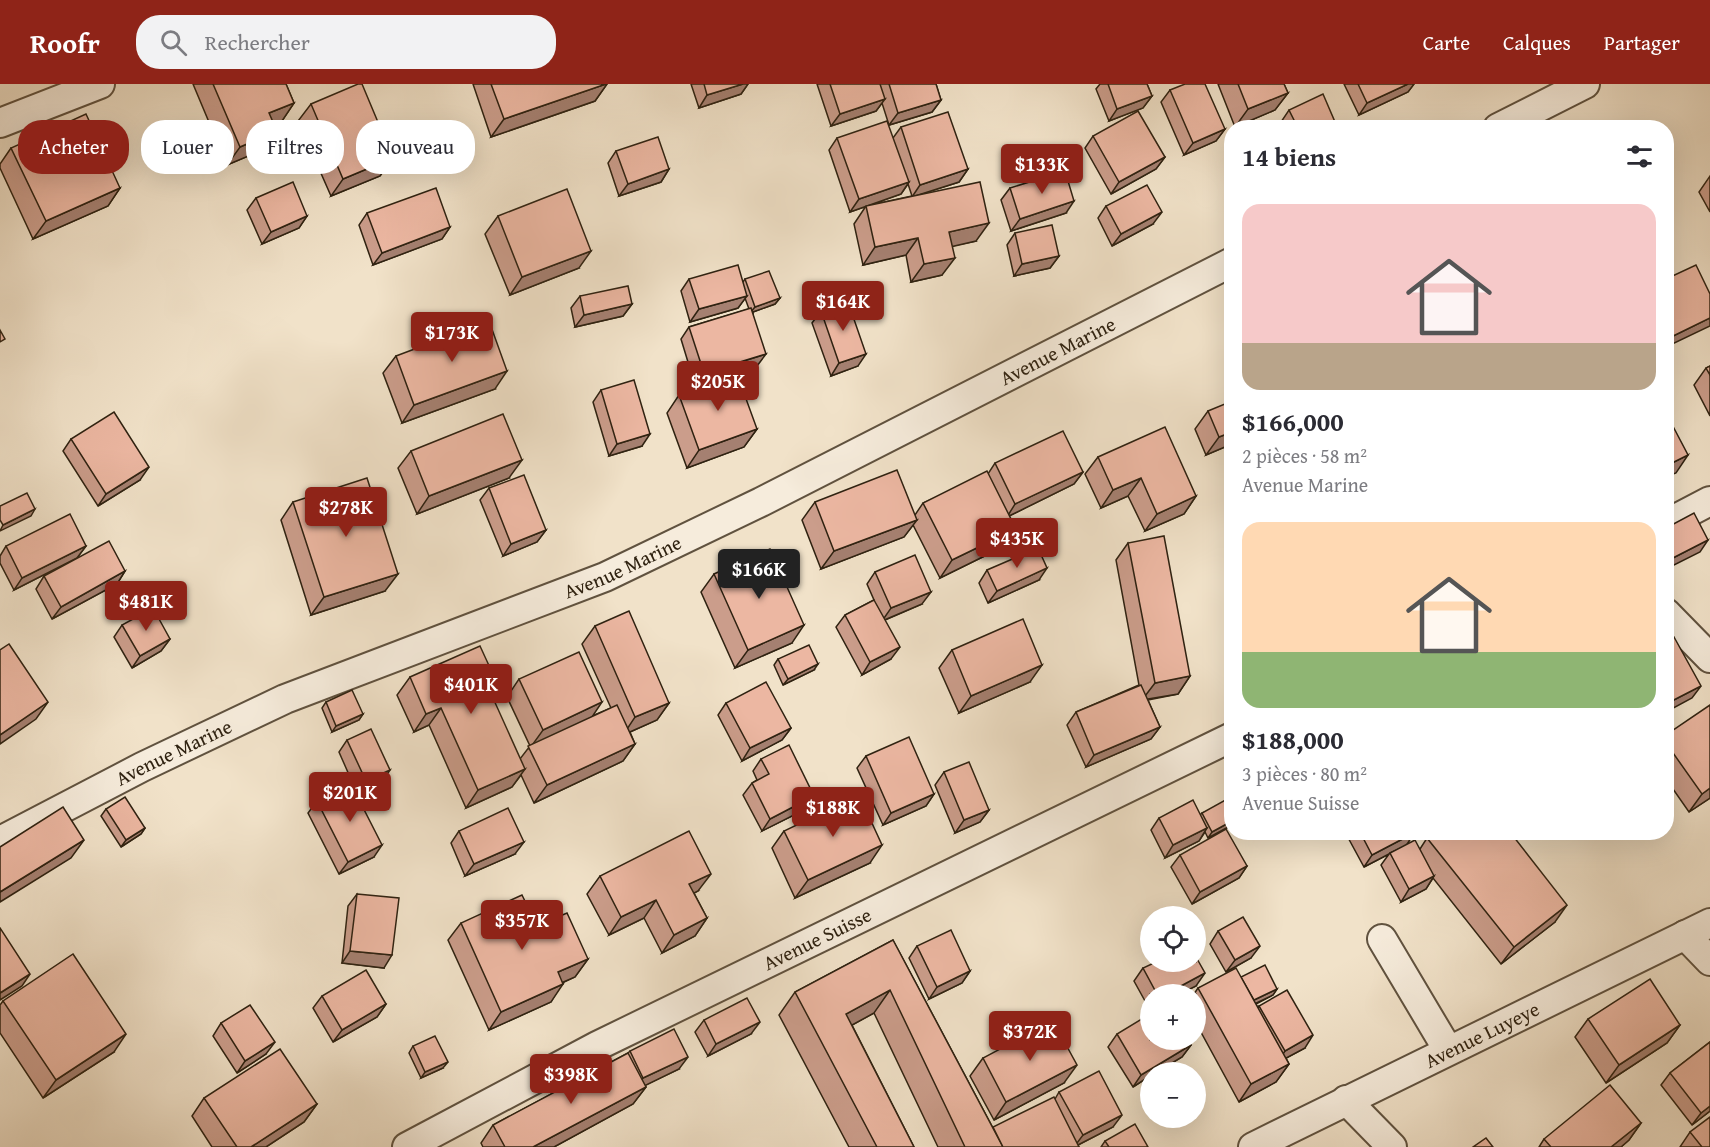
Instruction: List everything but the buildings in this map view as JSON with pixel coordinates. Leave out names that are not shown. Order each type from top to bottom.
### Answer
[{"type":"street","points":[[0,123],[100,84]]},
{"type":"street","points":[[1514,120],[1586,84]]},
{"type":"street","name":"Avenue Marine","points":[[0,841],[142,766],[285,699],[605,577],[761,502],[1224,266]]},
{"type":"street","points":[[1674,520],[1710,501]]},
{"type":"street","points":[[1674,621],[1710,658]]},
{"type":"street","name":"Avenue Suisse","points":[[407,1147],[597,1046],[1224,741]]},
{"type":"street","points":[[1697,929],[1710,961]]},
{"type":"street","name":"Avenue Luyeye","points":[[1253,1147],[1697,929]]},
{"type":"street","points":[[1382,939],[1448,1050]]},
{"type":"street","points":[[1346,1100],[1392,1147]]}]
